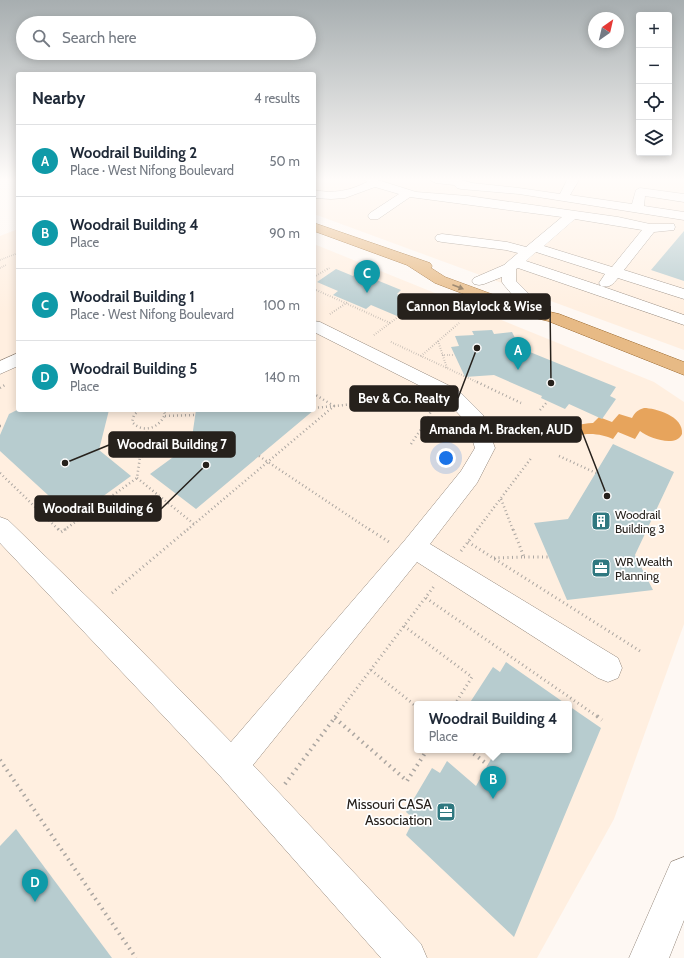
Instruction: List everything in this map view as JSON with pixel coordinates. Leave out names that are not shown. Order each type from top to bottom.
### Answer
[{"type":"main road","points":[[316,228],[412,262],[456,273],[479,281],[527,300],[553,317]]},
{"type":"main road","points":[[412,262],[440,280],[520,310],[553,317],[682,369]]},
{"type":"street","points":[[479,281],[513,265],[561,225]]},
{"type":"street","points":[[635,225],[650,228],[669,227],[681,231]]},
{"type":"street","points":[[599,291],[650,228]]},
{"type":"street","points":[[442,238],[531,250],[684,294]]},
{"type":"street","points":[[513,265],[599,291],[684,320]]},
{"type":"street","points":[[513,265],[509,282],[527,300]]},
{"type":"street","points":[[232,766],[411,550],[469,476],[484,448],[476,420],[451,394],[447,380],[326,317]]},
{"type":"street","points":[[0,368],[16,360]]},
{"type":"street","points":[[0,528],[110,639],[232,766],[407,958]]},
{"type":"street","points":[[411,550],[448,568],[608,668]]},
{"type":"street","points":[[649,958],[684,875]]},
{"type":"path","points":[[0,260],[16,254]]},
{"type":"path","points":[[0,268],[6,265]]},
{"type":"path","points":[[316,277],[330,268]]},
{"type":"path","points":[[316,291],[390,323]]},
{"type":"path","points":[[326,317],[348,302]]},
{"type":"path","points":[[374,335],[414,305]]},
{"type":"path","points":[[421,356],[459,323]]},
{"type":"path","points":[[368,332],[380,337]]},
{"type":"path","points":[[386,340],[421,356],[447,380],[521,403]]},
{"type":"path","points":[[411,444],[427,422],[432,412],[435,400],[447,380],[438,341]]},
{"type":"path","points":[[442,355],[454,355]]},
{"type":"path","points":[[316,395],[334,406]]},
{"type":"path","points":[[540,410],[548,401]]},
{"type":"path","points":[[316,408],[375,402]]},
{"type":"path","points":[[112,593],[334,406]]},
{"type":"path","points":[[137,412],[134,415],[132,422],[138,428],[148,428],[158,425],[162,422],[165,416],[164,412]]},
{"type":"path","points":[[165,416],[195,415]]},
{"type":"path","points":[[143,444],[148,428]]},
{"type":"path","points":[[143,444],[148,445],[150,450],[146,455],[140,457],[135,456],[133,452],[135,448],[143,444]]},
{"type":"path","points":[[259,456],[411,550]]},
{"type":"path","points":[[559,456],[596,472]]},
{"type":"path","points":[[0,473],[61,532],[137,478],[140,457]]},
{"type":"path","points":[[268,806],[532,457]]},
{"type":"path","points":[[137,478],[194,524]]},
{"type":"path","points":[[501,498],[524,556]]},
{"type":"path","points":[[468,542],[640,651]]},
{"type":"path","points":[[493,558],[524,556],[549,557]]},
{"type":"path","points":[[426,598],[602,720]]},
{"type":"path","points":[[404,626],[472,677],[457,701]]},
{"type":"path","points":[[371,670],[414,705]]},
{"type":"path","points":[[335,718],[407,781],[425,753]]},
{"type":"path","points":[[473,753],[488,765]]},
{"type":"path","points":[[0,760],[136,958]]},
{"type":"shaded area","points":[[343,225],[684,225],[684,350]]},
{"type":"shaded area","points":[[16,230],[16,412],[316,412],[316,245],[654,382],[684,402],[684,624],[614,819],[537,958],[0,958],[0,236]]},
{"type":"shaded area","points":[[644,408],[661,411],[674,418],[681,428],[682,434],[679,438],[668,441],[656,439],[640,431],[635,439],[618,432],[613,439],[601,435],[587,434],[566,441],[556,438],[548,430],[550,424],[556,421],[576,425],[593,423],[599,417],[612,422],[619,414],[632,418],[634,414]]},
{"type":"building","points":[[684,231],[684,281],[651,270]]},
{"type":"building","points":[[336,269],[353,276],[357,272],[401,290],[397,294],[416,302],[397,316],[371,305],[366,309],[333,295],[338,291],[317,282]]},
{"type":"building","points":[[492,330],[494,334],[512,332],[520,348],[616,387],[610,396],[616,399],[602,419],[569,404],[565,409],[541,398],[542,396],[494,375],[465,377],[451,347],[459,346],[455,336],[474,335],[472,331]]},
{"type":"building","points":[[16,410],[16,412],[108,412],[99,450],[131,476],[73,518],[0,451],[0,435],[9,414]]},
{"type":"building","points":[[196,412],[312,412],[196,509],[150,474],[191,444]]},
{"type":"building","name":"Woodrail Building 3","points":[[613,444],[674,472],[635,555],[653,590],[567,600],[534,523],[568,519]]},
{"type":"building","points":[[506,662],[562,701],[471,701],[493,667],[500,672]]},
{"type":"building","points":[[572,708],[601,728],[514,937],[406,835],[414,819],[406,812],[432,768],[440,773],[447,761],[476,786],[494,753],[572,753]]},
{"type":"building","points":[[16,829],[112,958],[0,958],[0,846]]},
{"type":"place","name":"Woodrail Building 1","points":[[367,293]]},
{"type":"place","name":"Bev & Co. Realty","points":[[477,348]]},
{"type":"place","name":"Woodrail Building 2","points":[[518,370]]},
{"type":"place","name":"Cannon Blaylock & Wise","points":[[551,383]]},
{"type":"place","name":"Woodrail Building 7","points":[[65,463]]},
{"type":"place","name":"Woodrail Building 6","points":[[206,465]]},
{"type":"place","name":"Amanda M. Bracken, AUD","points":[[607,496]]},
{"type":"place","name":"Woodrail Building 3","points":[[601,521]]},
{"type":"place","name":"WR Wealth Planning","points":[[601,568]]},
{"type":"place","name":"Woodrail Building 4","points":[[493,799]]},
{"type":"place","name":"Missouri CASA Association","points":[[446,812]]},
{"type":"place","name":"Woodrail Building 5","points":[[35,902]]}]
